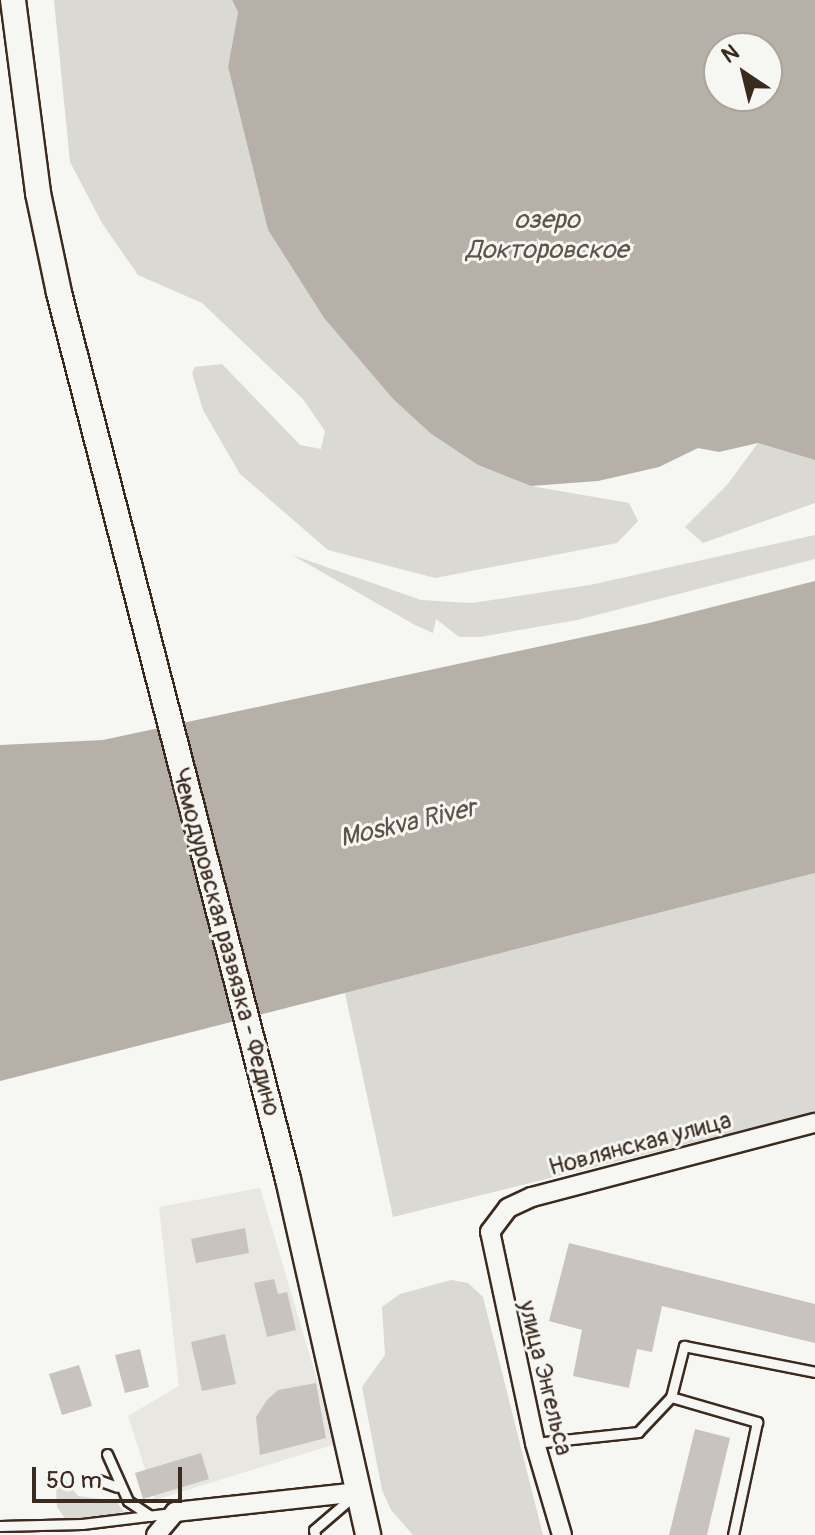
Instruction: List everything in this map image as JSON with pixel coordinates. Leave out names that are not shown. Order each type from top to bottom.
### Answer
[{"type":"street","name":"Чемодуровская развязка - Федино","points":[[13,0],[38,193],[73,351],[279,1144],[368,1535]]},
{"type":"street","name":"Новлянская улица","points":[[490,1232],[508,1208],[532,1197],[815,1123]]},
{"type":"street","name":"улица Энгельса","points":[[490,1232],[535,1443],[562,1535]]},
{"type":"street","points":[[156,1535],[175,1512],[359,1492]]},
{"type":"lane","points":[[535,1443],[638,1432],[671,1397],[684,1346],[815,1372]]},
{"type":"lane","points":[[671,1397],[757,1422],[733,1535]]},
{"type":"lane","points":[[107,1454],[120,1489]]},
{"type":"lane","points":[[98,1480],[120,1489],[150,1516]]},
{"type":"lane","points":[[315,1535],[314,1530],[359,1492]]},
{"type":"lane","points":[[0,1526],[175,1512]]},
{"type":"shaded area","points":[[54,0],[232,0],[238,12],[228,67],[268,230],[324,318],[393,399],[430,433],[478,465],[531,486],[629,503],[638,521],[617,543],[435,578],[328,550],[240,474],[203,410],[192,373],[195,367],[222,364],[300,445],[321,449],[325,431],[303,399],[202,303],[138,275],[102,223],[70,162]]},
{"type":"shaded area","points":[[758,443],[815,460],[815,503],[703,543],[685,527],[727,485]]},
{"type":"shaded area","points":[[815,535],[815,559],[577,620],[480,637],[459,637],[436,619],[433,633],[292,555],[421,600],[472,603],[590,585]]},
{"type":"shaded area","points":[[815,873],[815,1112],[393,1217],[345,993]]},
{"type":"shaded area","points":[[260,1188],[336,1444],[155,1500],[128,1416],[179,1386],[159,1207]]},
{"type":"shaded area","points":[[451,1280],[468,1283],[483,1297],[543,1535],[413,1535],[391,1510],[382,1490],[362,1387],[385,1355],[382,1307],[400,1294]]},
{"type":"shaded area","points":[[55,1466],[78,1496],[116,1501],[124,1512],[66,1520],[57,1507]]},
{"type":"water","name":"озеро Докторовское","points":[[232,0],[815,0],[815,460],[758,443],[719,452],[698,448],[659,467],[598,481],[531,486],[478,465],[430,433],[393,399],[324,318],[268,230],[228,67],[238,12]]},
{"type":"water","name":"Moskva River","points":[[815,581],[815,873],[0,1081],[0,745],[103,740],[649,623]]},
{"type":"building","points":[[245,1228],[249,1253],[196,1263],[191,1239]]},
{"type":"building","points":[[569,1243],[815,1304],[815,1343],[662,1306],[652,1352],[637,1349],[629,1388],[573,1376],[582,1330],[549,1321]]},
{"type":"building","points":[[274,1279],[278,1294],[287,1292],[296,1330],[267,1337],[254,1283]]},
{"type":"building","points":[[225,1334],[236,1384],[202,1391],[191,1342]]},
{"type":"building","points":[[140,1349],[149,1387],[125,1393],[115,1355]]},
{"type":"building","points":[[79,1365],[92,1406],[62,1415],[49,1374]]},
{"type":"building","points":[[316,1383],[326,1438],[260,1455],[256,1417],[267,1400],[278,1390]]},
{"type":"building","points":[[695,1429],[730,1438],[707,1535],[669,1535]]},
{"type":"building","points":[[201,1453],[209,1479],[143,1499],[135,1473]]}]
